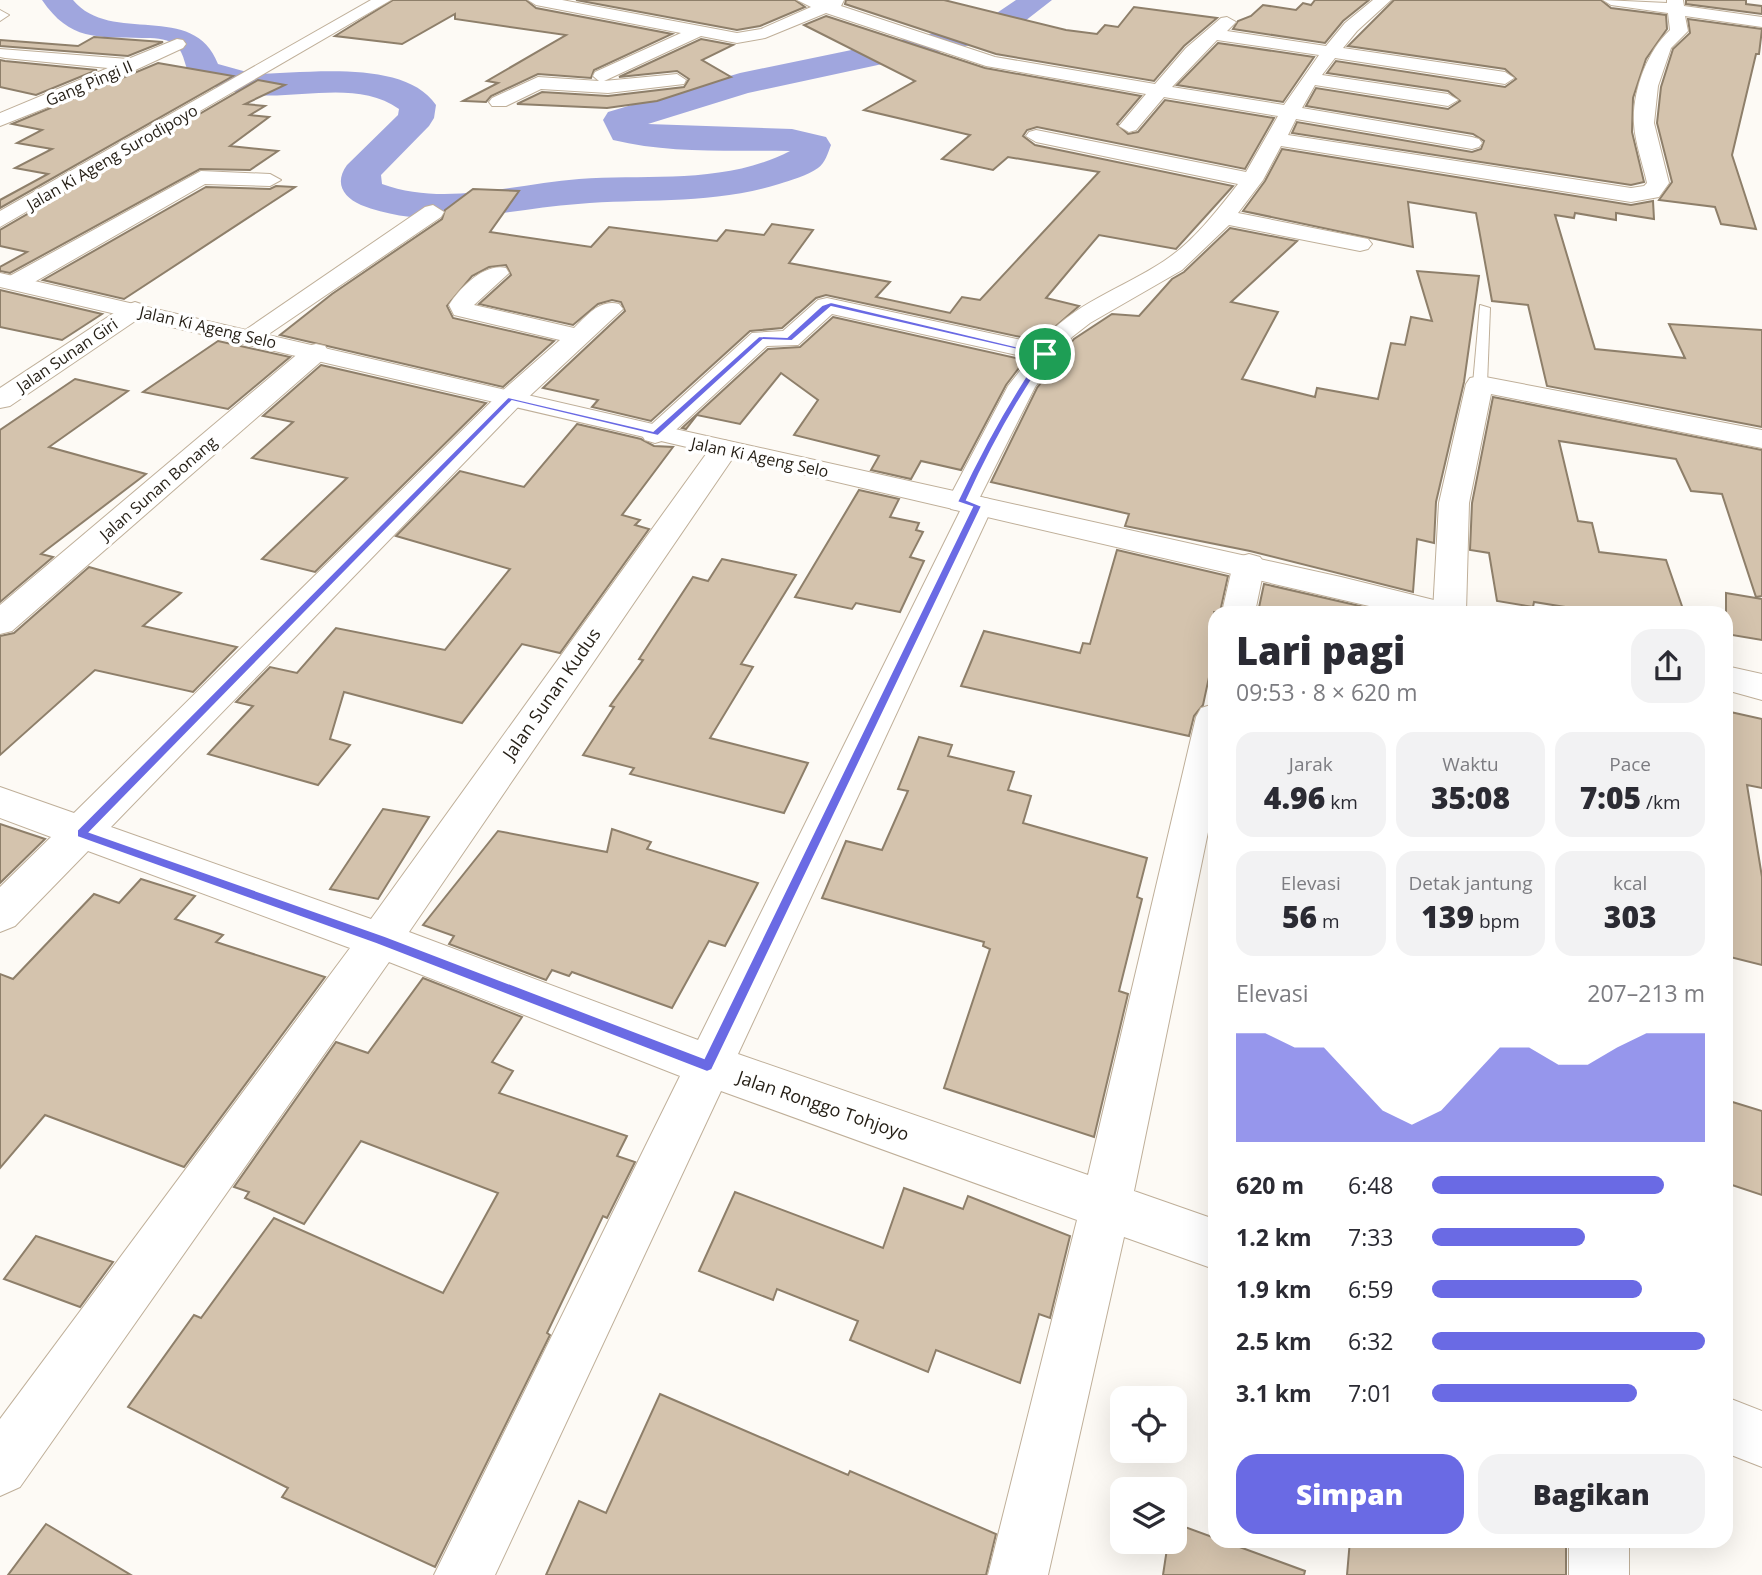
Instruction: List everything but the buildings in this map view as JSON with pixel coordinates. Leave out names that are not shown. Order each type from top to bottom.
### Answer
[{"type":"street","name":"Jalan Ki Ageng Surodipoyo","points":[[0,220],[223,94],[251,73],[383,0]]},
{"type":"street","points":[[536,0],[723,37],[752,36],[836,3]]},
{"type":"street","points":[[804,0],[836,3],[914,38],[992,62],[1472,144]]},
{"type":"street","points":[[464,1575],[970,504],[997,430],[1045,354],[1063,332],[1081,318],[1164,271],[1224,217],[1252,180],[1287,113],[1309,79],[1351,27],[1383,0]]},
{"type":"street","points":[[1611,0],[1677,5],[1762,22]]},
{"type":"street","points":[[629,18],[660,4]]},
{"type":"street","points":[[1275,139],[1631,195],[1651,192],[1658,183],[1644,123],[1649,86],[1663,46],[1679,31],[1677,5]]},
{"type":"street","points":[[1129,126],[1156,92],[1227,22]]},
{"type":"street","points":[[578,87],[698,31]]},
{"type":"street","points":[[1212,34],[1505,78]]},
{"type":"street","name":"Gang Pingi II","points":[[0,120],[177,44]]},
{"type":"street","points":[[5,53],[132,65]]},
{"type":"street","points":[[621,68],[651,80]]},
{"type":"street","points":[[1309,79],[1448,100]]},
{"type":"street","points":[[499,102],[538,83],[578,87],[677,80]]},
{"type":"street","points":[[1036,136],[1252,180]]},
{"type":"street","points":[[1388,181],[1397,159]]},
{"type":"street","points":[[7,282],[201,177],[270,180]]},
{"type":"street","points":[[248,337],[433,212]]},
{"type":"street","points":[[1224,217],[1360,244]]},
{"type":"street","points":[[497,273],[465,299],[461,305],[463,310],[579,337]]},
{"type":"street","name":"Jalan Ki Ageng Selo","points":[[7,282],[316,352],[655,434],[1249,564],[1414,606]]},
{"type":"street","points":[[655,434],[761,338],[789,339],[827,305],[1045,354]]},
{"type":"street","points":[[0,914],[511,398],[610,309]]},
{"type":"street","name":"Jalan Sunan Giri","points":[[0,400],[135,310]]},
{"type":"street","name":"Jalan Sunan Bonang","points":[[0,624],[316,352]]},
{"type":"street","points":[[1449,606],[1454,503],[1480,384],[1762,439]]},
{"type":"street","name":"Jalan Sunan Kudus","points":[[0,1467],[380,940],[724,449]]},
{"type":"street","points":[[1239,606],[1249,564]]},
{"type":"street","points":[[1733,680],[1762,687]]},
{"type":"street","points":[[1018,1575],[1106,1206],[1208,745]]},
{"type":"street","name":"Jalan Ronggo Tohjoyo","points":[[0,802],[81,834],[380,940],[707,1065],[1208,1242]]},
{"type":"street","points":[[1733,1428],[1762,1439]]},
{"type":"street","points":[[1599,1548],[1600,1575]]},
{"type":"lane","points":[[1480,384],[1484,308]]},
{"type":"waterway","points":[[57,0],[73,18],[93,26],[152,28],[186,37],[197,50],[203,70],[226,80],[284,85],[373,84],[398,91],[418,105],[416,118],[361,173],[362,191],[402,204],[448,207],[582,191],[696,188],[750,180],[778,171],[806,159],[812,145],[792,140],[669,138],[626,132],[621,120],[740,84],[992,31],[1037,0]]},
{"type":"route","points":[[831,305],[1045,354],[1022,386],[976,471],[962,502],[978,506],[707,1065],[575,1017],[380,940],[81,834],[511,398],[655,434],[755,342],[765,337],[789,339],[825,306],[831,305]]}]
